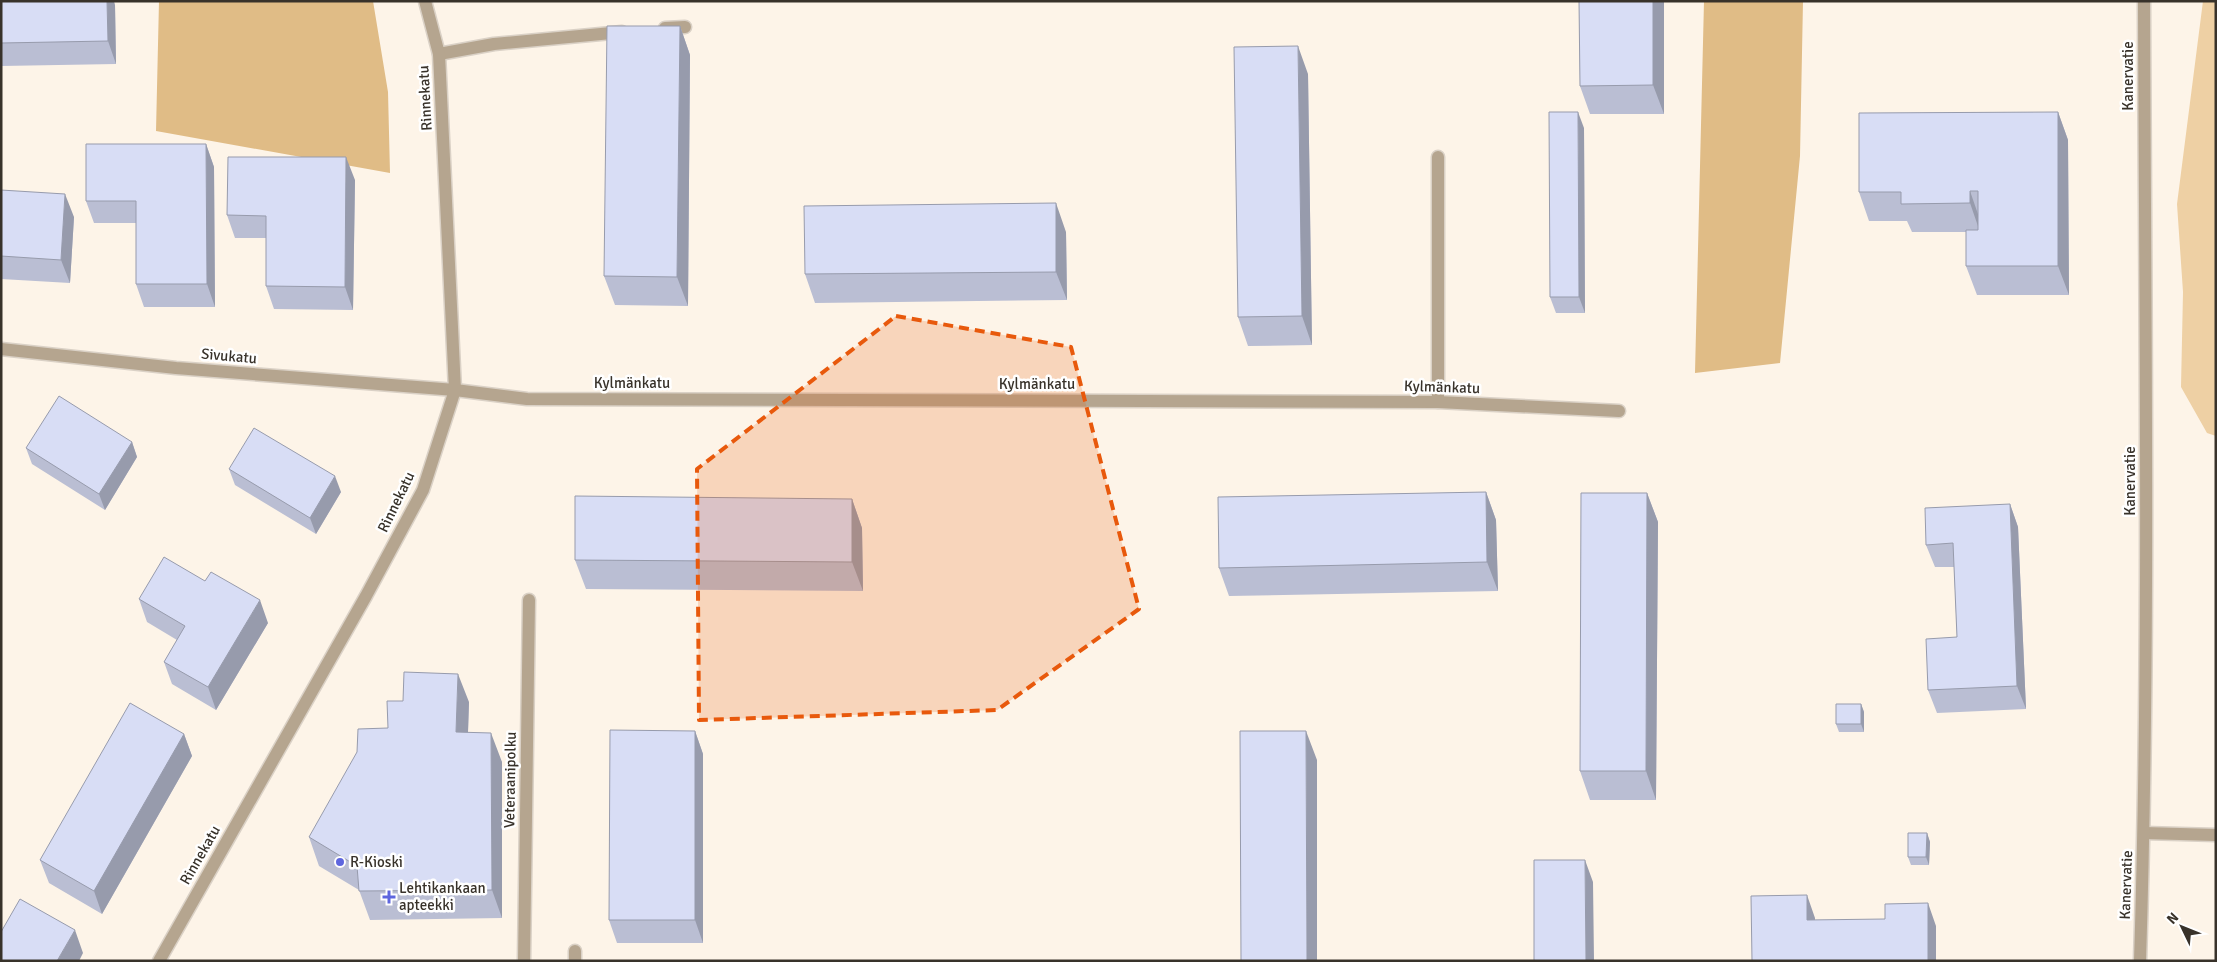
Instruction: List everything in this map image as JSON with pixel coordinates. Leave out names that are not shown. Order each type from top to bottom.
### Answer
[{"type":"street","name":"Rinnekatu","points":[[158,961],[366,596],[423,490],[455,390],[439,54],[425,1]]},
{"type":"street","name":"Kanervatie","points":[[2140,961],[2144,833],[2146,454],[2144,1]]},
{"type":"street","points":[[656,29],[685,26]]},
{"type":"street","points":[[439,54],[494,44],[637,31]]},
{"type":"street","points":[[1438,157],[1438,402]]},
{"type":"street","name":"Sivukatu","points":[[1,349],[204,370],[455,390]]},
{"type":"street","name":"Kylmänkatu","points":[[455,390],[527,399],[1438,402],[1618,411]]},
{"type":"street","name":"Veteraanipolku","points":[[524,961],[528,600]]},
{"type":"street","points":[[2144,833],[2216,835]]},
{"type":"highlighted area","points":[[896,316],[1071,347],[1139,609],[997,710],[699,720],[697,469]]},
{"type":"shaded area","points":[[159,1],[373,1],[388,92],[390,173],[156,131]]},
{"type":"shaded area","points":[[1704,1],[1803,1],[1800,156],[1780,363],[1695,373]]},
{"type":"shaded area","points":[[2203,1],[2216,1],[2216,436],[2207,433],[2181,387],[2183,292],[2177,204]]},
{"type":"building","points":[[1,1],[107,1],[108,41],[1,43]]},
{"type":"building","points":[[1579,1],[1653,1],[1653,85],[1580,86]]},
{"type":"building","points":[[607,26],[680,26],[677,277],[604,276]]},
{"type":"building","points":[[1298,46],[1302,316],[1238,317],[1234,47]]},
{"type":"building","points":[[1549,112],[1578,112],[1579,297],[1550,297]]},
{"type":"building","points":[[2058,112],[2058,266],[1966,266],[1966,230],[1978,230],[1978,191],[1970,191],[1970,203],[1901,204],[1901,192],[1859,192],[1859,113]]},
{"type":"building","points":[[86,144],[206,144],[207,284],[136,284],[136,201],[86,201]]},
{"type":"building","points":[[228,157],[346,157],[345,287],[266,286],[266,216],[227,215]]},
{"type":"building","points":[[1,190],[65,194],[61,260],[1,256]]},
{"type":"building","points":[[1056,203],[1056,272],[805,274],[804,206]]},
{"type":"building","points":[[59,396],[132,442],[99,494],[26,448]]},
{"type":"building","points":[[254,428],[335,476],[310,518],[229,469]]},
{"type":"building","points":[[1486,492],[1487,562],[1219,568],[1218,497]]},
{"type":"building","points":[[1581,493],[1647,493],[1646,771],[1580,771]]},
{"type":"building","points":[[575,496],[852,499],[852,562],[575,560]]},
{"type":"building","points":[[2010,504],[2017,686],[1928,690],[1926,639],[1957,637],[1953,543],[1926,545],[1925,508]]},
{"type":"building","points":[[164,557],[205,581],[211,572],[260,600],[208,687],[164,662],[185,626],[139,599]]},
{"type":"building","points":[[404,672],[458,674],[456,732],[491,733],[492,890],[359,891],[357,866],[309,837],[357,752],[358,729],[388,728],[387,701],[403,701]]},
{"type":"building","points":[[130,703],[184,734],[94,891],[40,860]]},
{"type":"building","points":[[1836,704],[1861,704],[1861,724],[1836,724]]},
{"type":"building","points":[[610,730],[695,731],[695,920],[609,920]]},
{"type":"building","points":[[1240,731],[1306,731],[1307,961],[1241,961]]},
{"type":"building","points":[[1908,833],[1927,833],[1926,857],[1908,857]]},
{"type":"building","points":[[1534,860],[1585,860],[1586,961],[1534,961]]},
{"type":"building","points":[[1807,895],[1807,920],[1885,919],[1885,904],[1928,903],[1928,961],[1752,961],[1751,896]]},
{"type":"building","points":[[20,899],[75,930],[57,961],[1,961],[1,932]]},
{"type":"place","name":"R-Kioski","points":[[340,862]]},
{"type":"place","name":"Lehtikankaan apteekki","points":[[389,897]]}]
